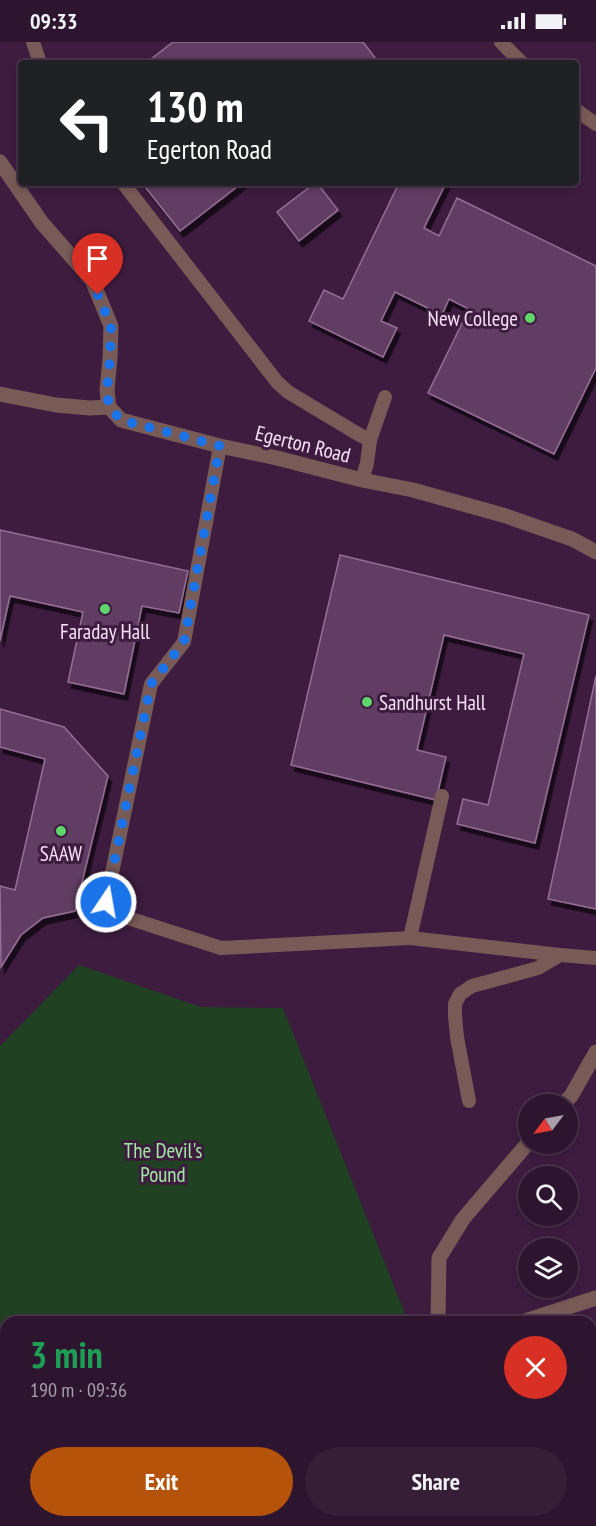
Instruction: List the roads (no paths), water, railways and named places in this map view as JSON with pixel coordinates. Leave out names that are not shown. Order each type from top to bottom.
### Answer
[{"type":"street","points":[[0,162],[42,224],[92,280],[111,326],[107,390],[109,407],[56,405],[0,394]]},
{"type":"street","name":"Egerton Road","points":[[109,407],[121,420],[220,446],[413,490],[506,516],[572,539],[596,552]]},
{"type":"street","points":[[572,1094],[596,1052]]},
{"type":"street","points":[[438,1316],[439,1258],[463,1219],[519,1154]]},
{"type":"street","points":[[540,1316],[596,1298]]},
{"type":"lane","points":[[33,42],[39,60]]},
{"type":"lane","points":[[501,42],[519,60]]},
{"type":"lane","points":[[579,112],[596,124]]},
{"type":"lane","points":[[125,186],[277,382],[288,392],[370,440]]},
{"type":"lane","points":[[362,480],[370,440],[385,397]]},
{"type":"lane","points":[[220,446],[184,642],[151,684],[106,902],[119,915],[221,948],[410,938],[596,958]]},
{"type":"lane","points":[[410,938],[442,796]]},
{"type":"lane","points":[[469,1101],[455,1016],[455,1004],[460,994],[472,986],[538,968],[560,955]]},
{"type":"place","name":"New College","points":[[530,318]]},
{"type":"place","name":"Faraday Hall","points":[[105,609]]},
{"type":"place","name":"Sandhurst Hall","points":[[367,702]]},
{"type":"place","name":"SAAW","points":[[61,831]]},
{"type":"park label","name":"The Devil's Pound","points":[[163,1162]]}]
